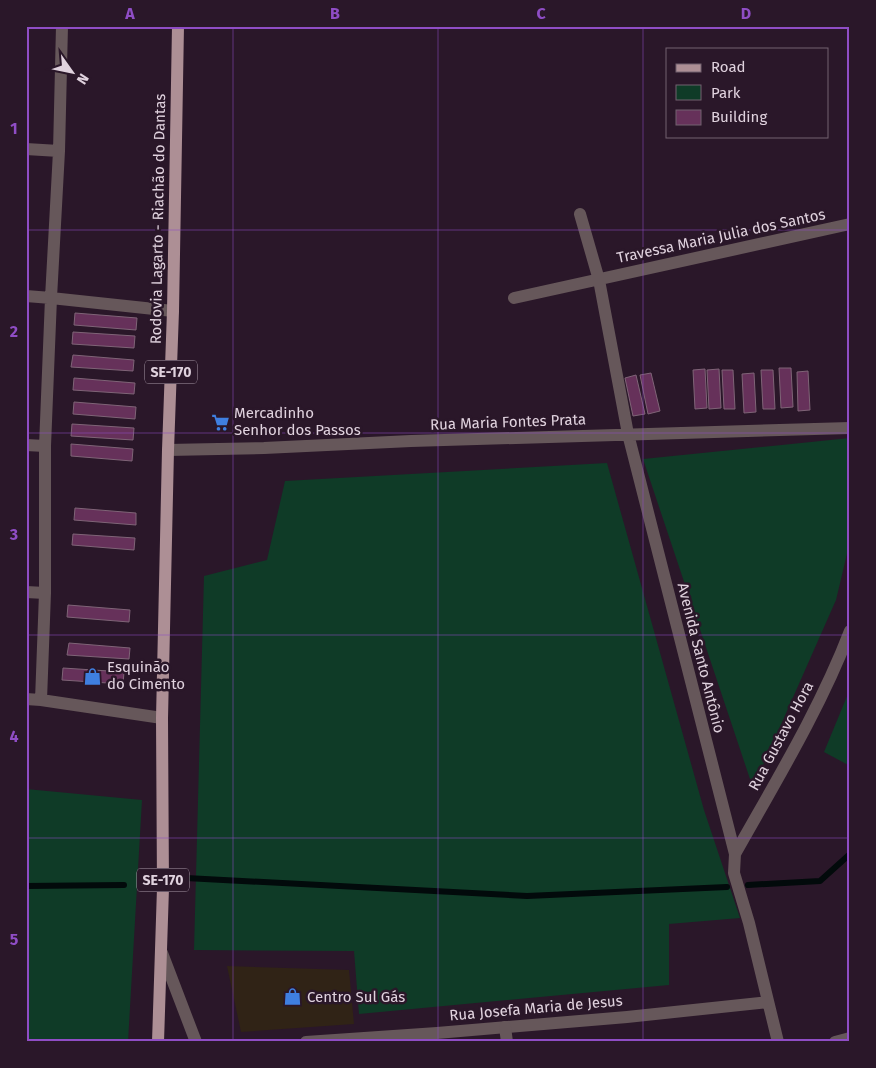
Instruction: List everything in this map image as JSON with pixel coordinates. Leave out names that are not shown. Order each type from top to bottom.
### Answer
[{"type":"main road","name":"Rodovia Lagarto - Riachão do Dantas","points":[[158,1042],[163,888],[162,718],[173,311],[178,26]]},
{"type":"street","points":[[41,700],[45,593],[45,446],[59,151],[62,26]]},
{"type":"street","points":[[26,150],[59,151]]},
{"type":"street","name":"Avenida Santo Antônio","points":[[580,214],[599,280],[628,434],[735,854],[734,873],[749,923],[778,1042]]},
{"type":"street","name":"Travessa Maria Julia dos Santos","points":[[514,298],[850,224]]},
{"type":"street","points":[[26,296],[173,311]]},
{"type":"street","name":"Rua Maria Fontes Prata","points":[[168,450],[850,428]]},
{"type":"street","points":[[26,445],[45,446]]},
{"type":"street","points":[[26,592],[45,593]]},
{"type":"street","name":"Rua Gustavo Hora","points":[[735,854],[804,732],[840,657],[850,631]]},
{"type":"street","points":[[26,698],[162,718]]},
{"type":"street","points":[[162,953],[196,1042]]},
{"type":"street","name":"Rua Josefa Maria de Jesus","points":[[306,1042],[344,1041],[627,1017],[768,1002]]},
{"type":"street","points":[[505,1027],[507,1042]]},
{"type":"street","points":[[835,1042],[850,1038]]},
{"type":"shaded area","name":"Centro Sul Gás","points":[[227,966],[349,970],[354,1024],[241,1032]]},
{"type":"green space","points":[[850,438],[850,541],[836,600],[753,788],[643,459]]},
{"type":"green space","points":[[607,463],[704,810],[740,918],[669,924],[669,985],[359,1014],[354,951],[194,950],[204,576],[267,560],[285,481]]},
{"type":"green space","points":[[850,689],[850,766],[824,752]]},
{"type":"green space","points":[[26,789],[142,800],[128,1042],[26,1042]]},
{"type":"building","points":[[75,313],[137,318],[136,330],[74,325]]},
{"type":"building","points":[[73,332],[135,336],[134,348],[72,344]]},
{"type":"building","points":[[73,355],[134,360],[133,371],[71,367]]},
{"type":"building","points":[[779,368],[791,368],[793,407],[781,408]]},
{"type":"building","points":[[705,369],[707,408],[695,409],[693,370]]},
{"type":"building","points":[[719,369],[721,408],[709,409],[707,370]]},
{"type":"building","points":[[722,370],[733,370],[735,409],[724,409]]},
{"type":"building","points":[[761,370],[773,370],[775,409],[763,409]]},
{"type":"building","points":[[808,371],[810,410],[798,411],[797,372]]},
{"type":"building","points":[[651,373],[660,411],[648,414],[640,375]]},
{"type":"building","points":[[754,373],[756,412],[744,413],[742,374]]},
{"type":"building","points":[[636,375],[645,414],[633,416],[625,378]]},
{"type":"building","points":[[74,378],[135,383],[134,394],[73,390]]},
{"type":"building","points":[[74,402],[136,407],[135,419],[73,414]]},
{"type":"building","points":[[72,424],[134,428],[133,440],[71,436]]},
{"type":"building","points":[[71,444],[133,449],[132,461],[71,456]]},
{"type":"building","points":[[75,508],[136,513],[136,525],[74,520]]},
{"type":"building","points":[[73,534],[135,538],[134,550],[72,545]]},
{"type":"building","points":[[68,605],[130,610],[129,622],[67,617]]},
{"type":"building","points":[[69,643],[130,648],[129,659],[67,655]]},
{"type":"building","name":"Esquinão do Cimento","points":[[63,668],[124,672],[123,684],[62,680]]},
{"type":"waterway","points":[[748,885],[820,881],[850,854]]},
{"type":"waterway","points":[[186,878],[527,896],[727,887]]},
{"type":"waterway","points":[[26,886],[124,885]]},
{"type":"place","name":"Mercadinho Senhor dos Passos","points":[[220,422]]},
{"type":"place","name":"Esquinão do Cimento","points":[[93,676]]},
{"type":"place","name":"Centro Sul Gás","points":[[293,997]]}]
